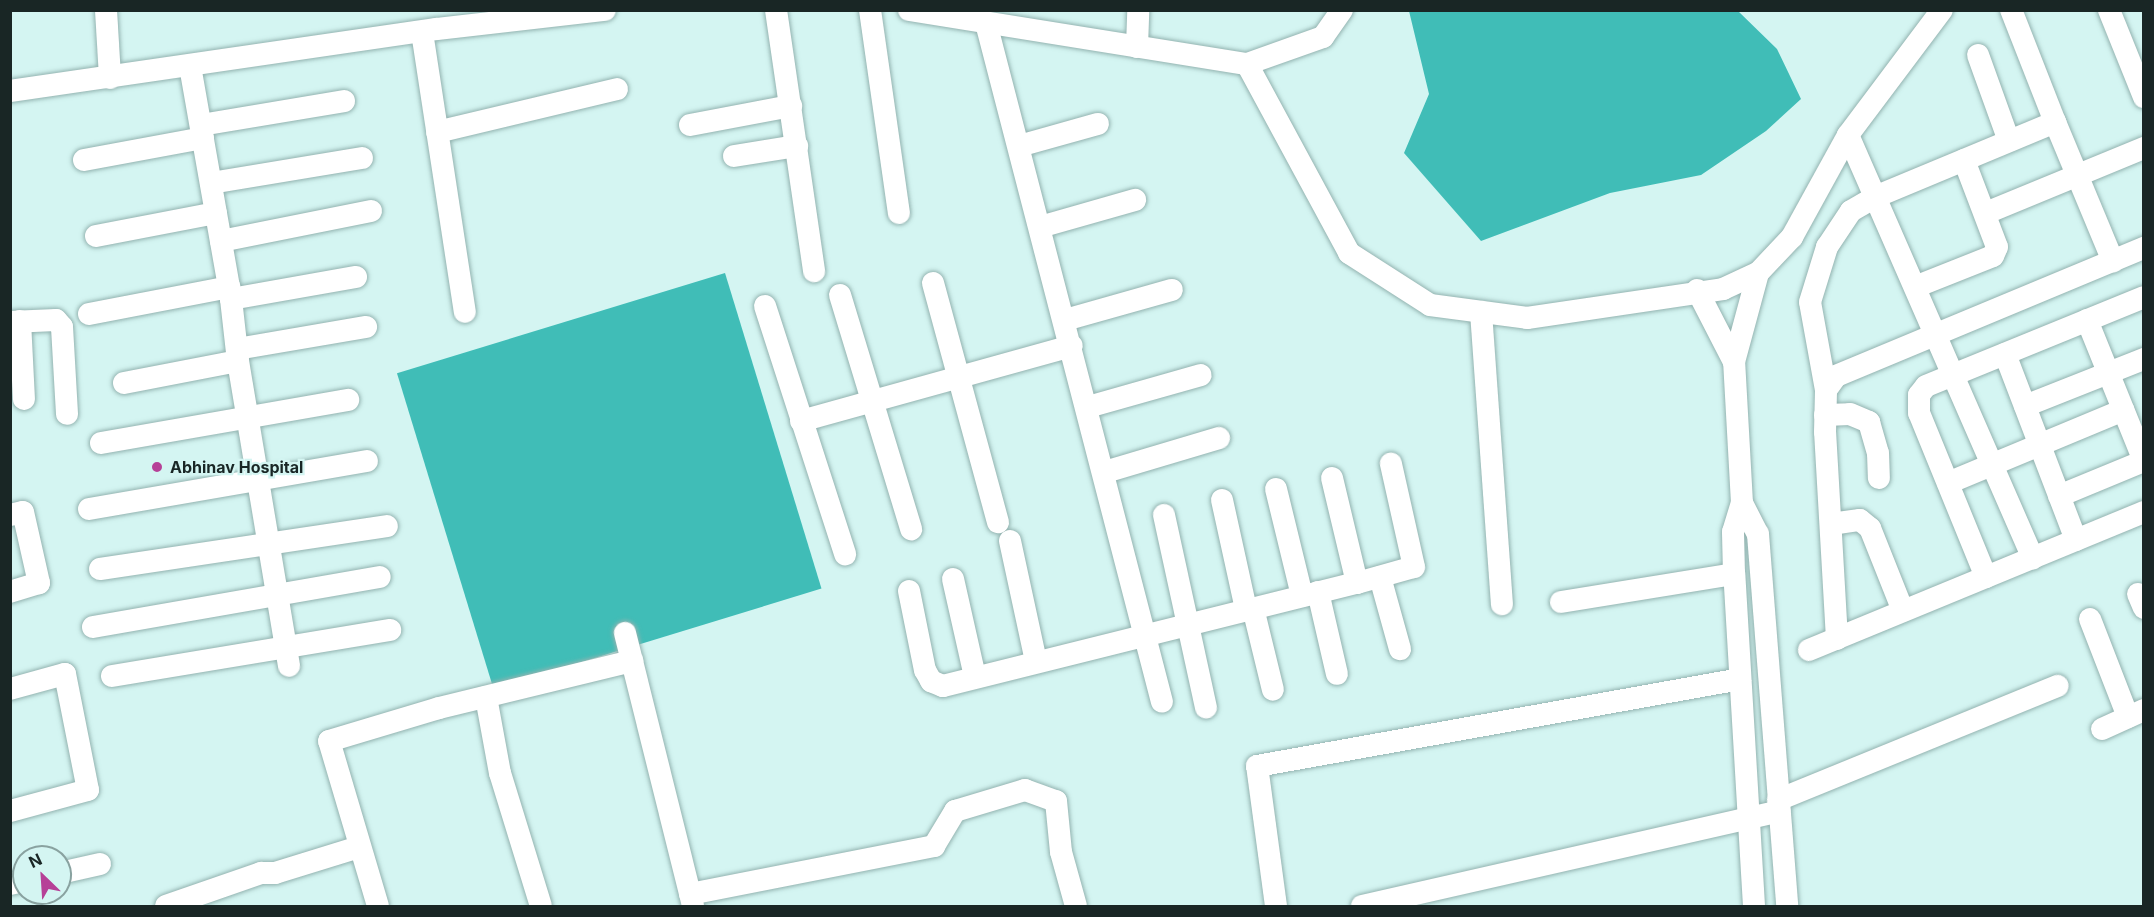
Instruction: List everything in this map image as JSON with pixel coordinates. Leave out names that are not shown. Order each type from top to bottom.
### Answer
[{"type":"street","points":[[106,10],[110,78]]},
{"type":"street","points":[[10,91],[190,66],[431,24],[605,10]]},
{"type":"street","points":[[776,10],[814,271]]},
{"type":"street","points":[[870,10],[899,213]]},
{"type":"street","points":[[909,10],[1247,64],[1323,37],[1342,10]]},
{"type":"street","points":[[1137,47],[1138,10]]},
{"type":"street","points":[[1247,64],[1349,253],[1430,305],[1527,318],[1697,290],[1723,289],[1758,273],[1792,237],[1848,135],[1942,10]]},
{"type":"street","points":[[2011,10],[2113,261]]},
{"type":"street","points":[[2109,10],[2141,86]]},
{"type":"street","points":[[986,23],[1148,632],[1162,702]]},
{"type":"street","points":[[431,24],[437,132],[465,312]]},
{"type":"street","points":[[1978,55],[2009,141]]},
{"type":"street","points":[[190,66],[230,293],[237,355],[287,656]]},
{"type":"street","points":[[437,132],[617,89]]},
{"type":"street","points":[[84,160],[344,101]]},
{"type":"street","points":[[690,124],[791,106]]},
{"type":"street","points":[[1837,639],[1825,415],[1826,390],[1810,302],[1827,246],[1851,212],[1875,197],[2055,122]]},
{"type":"street","points":[[1019,146],[1098,124]]},
{"type":"street","points":[[1848,135],[2033,558]]},
{"type":"street","points":[[734,156],[797,146]]},
{"type":"street","points":[[1986,213],[2144,148]]},
{"type":"street","points":[[211,183],[362,158]]},
{"type":"street","points":[[1915,287],[1993,256],[1998,247],[1964,160]]},
{"type":"street","points":[[1040,227],[1135,201]]},
{"type":"street","points":[[221,241],[371,211]]},
{"type":"street","points":[[96,236],[216,213]]},
{"type":"street","points":[[1826,390],[1843,372],[2144,248]]},
{"type":"street","points":[[1754,906],[1734,574],[1733,532],[1742,503],[1734,362],[1758,273]]},
{"type":"street","points":[[89,314],[356,277]]},
{"type":"street","points":[[933,283],[998,522]]},
{"type":"street","points":[[1065,320],[1172,290]]},
{"type":"street","points":[[1697,290],[1734,362]]},
{"type":"street","points":[[840,295],[870,402],[911,529]]},
{"type":"street","points":[[1986,577],[1919,413],[1919,395],[1926,386],[2144,297]]},
{"type":"street","points":[[765,306],[844,554]]},
{"type":"street","points":[[1481,312],[1502,604]]},
{"type":"street","points":[[24,399],[15,321],[57,320],[62,327],[67,414]]},
{"type":"street","points":[[2059,496],[2144,461],[2086,320]]},
{"type":"street","points":[[124,383],[237,355],[366,327]]},
{"type":"street","points":[[801,421],[1072,346]]},
{"type":"street","points":[[2005,354],[2076,540]]},
{"type":"street","points":[[2025,406],[2144,359]]},
{"type":"street","points":[[1088,407],[1201,375]]},
{"type":"street","points":[[100,443],[247,415],[348,400]]},
{"type":"street","points":[[1947,483],[2123,410]]},
{"type":"street","points":[[1825,415],[1850,414],[1869,422],[1878,453],[1879,478]]},
{"type":"street","points":[[1105,472],[1219,438]]},
{"type":"street","points":[[89,509],[367,461]]},
{"type":"street","points":[[909,591],[925,669],[931,681],[943,686],[1148,632],[1380,577],[1414,567],[1390,464]]},
{"type":"street","points":[[1332,478],[1357,583]]},
{"type":"street","points":[[1276,489],[1337,674]]},
{"type":"street","points":[[1222,500],[1272,690]]},
{"type":"street","points":[[1742,503],[1758,534],[1787,906]]},
{"type":"street","points":[[10,515],[23,512],[39,583],[10,592]]},
{"type":"street","points":[[1809,650],[2144,512]]},
{"type":"street","points":[[1164,515],[1206,708]]},
{"type":"street","points":[[1830,524],[1860,520],[1870,528],[1903,611]]},
{"type":"street","points":[[100,569],[387,526]]},
{"type":"street","points":[[1010,541],[1036,661]]},
{"type":"street","points":[[1561,602],[1734,574]]},
{"type":"street","points":[[93,627],[380,577]]},
{"type":"street","points":[[1380,577],[1400,650]]},
{"type":"street","points":[[952,579],[975,677]]},
{"type":"street","points":[[2090,619],[2136,714],[2102,729]]},
{"type":"street","points":[[112,676],[287,656],[390,630]]},
{"type":"street","points":[[625,633],[691,900],[934,846],[955,811],[1025,790],[1056,801],[1061,852],[1076,906]]},
{"type":"street","points":[[378,906],[328,741],[486,696],[632,661]]},
{"type":"street","points":[[10,689],[65,674],[88,790],[10,811]]},
{"type":"street","points":[[1275,906],[1257,766],[1740,679]]},
{"type":"street","points":[[1362,906],[1747,818],[2058,686]]},
{"type":"street","points":[[486,696],[500,773],[541,906]]},
{"type":"street","points":[[166,906],[261,873],[275,873],[359,847]]},
{"type":"street","points":[[72,870],[100,864]]},
{"type":"water","points":[[1409,11],[1738,11],[1777,49],[1801,99],[1766,131],[1701,175],[1610,193],[1481,241],[1404,153],[1429,94]]},
{"type":"water","points":[[725,273],[821,589],[493,689],[397,373]]},
{"type":"place","name":"Abhinav Hospital","points":[[157,467]]}]
